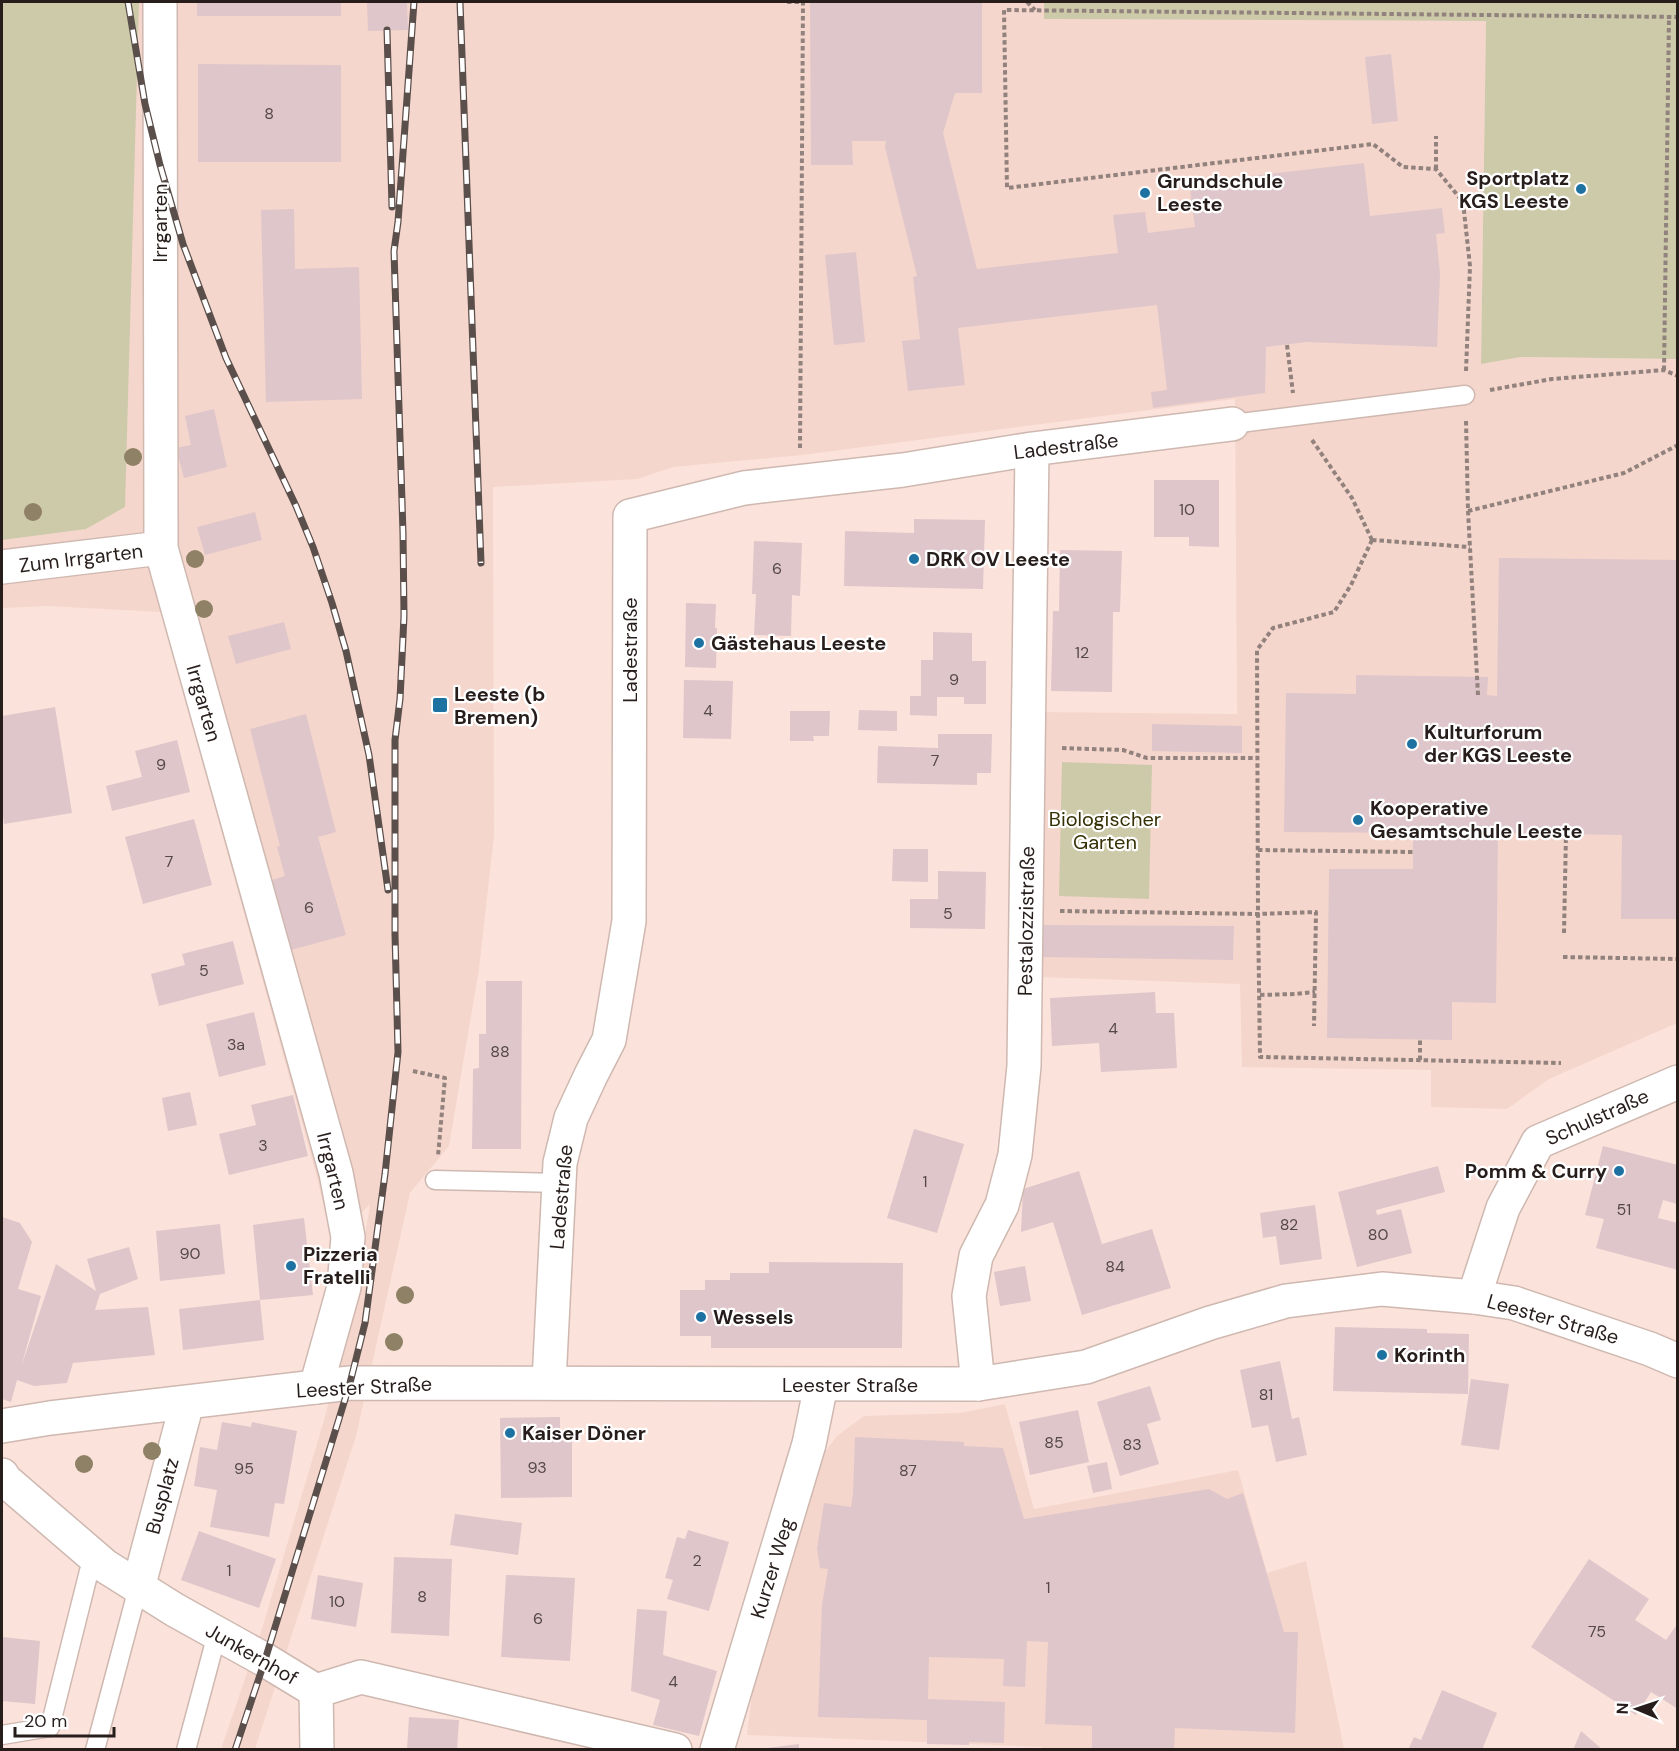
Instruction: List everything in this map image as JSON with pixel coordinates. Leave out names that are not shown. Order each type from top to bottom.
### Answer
[{"type":"street","name":"Irrgarten","points":[[160,2],[161,548],[336,1173],[348,1237],[344,1287],[316,1387]]},
{"type":"street","name":"Ladestraße","points":[[549,1382],[560,1163],[571,1118],[609,1040],[629,921],[630,516],[744,488],[903,470],[1032,449],[1232,424]]},
{"type":"street","name":"Pestalozzistraße","points":[[978,1384],[969,1296],[976,1256],[1002,1205],[1015,1155],[1024,1066],[1032,449]]},
{"type":"street","name":"Zum Irrgarten","points":[[2,567],[161,548]]},
{"type":"street","name":"Schulstraße","points":[[1474,1297],[1503,1208],[1538,1142],[1676,1085]]},
{"type":"street","name":"Leester Straße","points":[[2,1426],[50,1418],[350,1383],[978,1384],[1086,1367],[1210,1323],[1286,1301],[1382,1289],[1474,1297],[1514,1304],[1677,1360]]},
{"type":"street","name":"Kurzer Weg","points":[[717,1749],[809,1444],[821,1385]]},
{"type":"street","name":"Busplatz","points":[[138,1588],[187,1403]]},
{"type":"street","points":[[2,1475],[95,1558],[138,1588]]},
{"type":"street","name":"Junkernhof","points":[[138,1588],[316,1691],[317,1749]]},
{"type":"street","points":[[316,1691],[361,1677],[675,1749]]},
{"type":"lane","points":[[1232,424],[1466,395]]},
{"type":"lane","points":[[435,1180],[559,1183]]},
{"type":"lane","points":[[2,1735],[50,1727],[89,1571],[95,1558]]},
{"type":"lane","name":"Busplatz","points":[[95,1749],[138,1588]]},
{"type":"lane","points":[[186,1749],[216,1634]]},
{"type":"path","points":[[787,2],[803,2],[799,482]]},
{"type":"path","points":[[1027,2],[1036,10]]},
{"type":"path","points":[[1436,169],[1403,167],[1373,144],[1007,188],[1004,10],[1677,17]]},
{"type":"path","points":[[1664,370],[1669,17]]},
{"type":"path","points":[[1436,136],[1436,169],[1463,202],[1470,266],[1466,395],[1468,511],[1478,696]]},
{"type":"path","points":[[1287,345],[1297,416],[1325,462],[1352,498],[1372,540]]},
{"type":"path","points":[[1466,395],[1552,379],[1664,370],[1677,376]]},
{"type":"path","points":[[1468,511],[1624,473],[1677,445]]},
{"type":"path","points":[[1372,540],[1470,547]]},
{"type":"path","points":[[1372,540],[1351,585],[1334,612],[1273,628],[1257,650],[1260,1057],[1561,1063]]},
{"type":"path","points":[[1028,747],[1123,750],[1147,758],[1257,758]]},
{"type":"path","points":[[1564,933],[1566,834]]},
{"type":"path","points":[[1258,850],[1413,852]]},
{"type":"path","points":[[1026,911],[1258,914],[1316,912],[1314,1026]]},
{"type":"path","points":[[1563,957],[1677,959]]},
{"type":"path","points":[[1260,995],[1314,992]]},
{"type":"path","points":[[1420,1039],[1420,1060]]},
{"type":"path","points":[[413,1071],[445,1078],[435,1180]]},
{"type":"shaded area","points":[[2,2],[1044,2],[1044,19],[1486,21],[1481,364],[1521,357],[1677,359],[1677,1023],[1549,1079],[1507,1109],[1431,1107],[1431,1070],[1242,1067],[1240,984],[1040,977],[1038,712],[1237,714],[1235,399],[802,455],[673,467],[637,479],[493,487],[494,836],[479,969],[449,1146],[410,1193],[356,1436],[255,1749],[221,1749],[262,1629],[324,1420],[355,1302],[370,1204],[333,1244],[316,1174],[161,612],[47,606],[2,608]]},
{"type":"shaded area","points":[[1005,1404],[1034,1509],[1238,1470],[1267,1573],[1306,1561],[1344,1749],[1043,1750],[1042,1747],[747,1735],[757,1654],[816,1464],[837,1436],[864,1416],[960,1413]]},
{"type":"green space","points":[[2,2],[139,2],[125,507],[86,529],[2,540]]},
{"type":"green space","name":"Sportplatz KGS Leeste","points":[[1044,2],[1677,2],[1677,359],[1521,357],[1481,364],[1486,21],[1044,19]]},
{"type":"green space","name":"Biologischer Garten","points":[[1062,762],[1152,765],[1149,899],[1059,896]]},
{"type":"building","points":[[197,2],[341,2],[341,16],[197,16]]},
{"type":"building","points":[[367,2],[407,2],[408,30],[368,31]]},
{"type":"building","name":"Grundschule Leeste","points":[[810,2],[982,2],[982,93],[955,93],[943,133],[977,269],[1118,253],[1113,215],[1145,212],[1148,233],[1195,227],[1189,183],[1364,163],[1370,216],[1442,208],[1445,233],[1436,234],[1440,273],[1437,347],[1306,342],[1266,347],[1265,393],[1153,408],[1151,392],[1167,390],[1157,305],[958,328],[965,385],[908,391],[902,341],[920,339],[913,277],[917,276],[885,147],[886,141],[852,141],[853,165],[811,165]]},
{"type":"building","points":[[1391,54],[1398,121],[1372,124],[1365,57]]},
{"type":"building","points":[[198,64],[341,65],[341,162],[198,162]]},
{"type":"building","points":[[294,209],[295,269],[359,267],[362,399],[266,402],[261,210]]},
{"type":"building","points":[[856,252],[865,342],[834,345],[825,255]]},
{"type":"building","points":[[214,409],[227,467],[184,478],[176,448],[191,445],[185,416]]},
{"type":"building","points":[[1154,480],[1219,480],[1219,547],[1189,546],[1189,537],[1154,537]]},
{"type":"building","points":[[255,512],[262,540],[205,555],[197,527]]},
{"type":"building","name":"DRK OV Leeste","points":[[914,519],[985,520],[983,589],[844,586],[845,531],[914,533]]},
{"type":"building","points":[[754,541],[802,543],[800,596],[792,595],[791,636],[754,635],[756,594],[752,594]]},
{"type":"building","points":[[1060,550],[1122,551],[1120,612],[1113,612],[1112,692],[1051,691],[1053,611],[1059,611]]},
{"type":"building","points":[[1499,558],[1678,560],[1678,919],[1621,919],[1622,835],[1498,833],[1496,1003],[1452,1002],[1452,1040],[1327,1038],[1329,869],[1413,869],[1413,833],[1284,832],[1286,693],[1356,694],[1356,675],[1488,677],[1487,695],[1497,696]]},
{"type":"building","points":[[686,603],[716,604],[716,668],[685,667]]},
{"type":"building","points":[[284,622],[291,649],[236,664],[228,636]]},
{"type":"building","points":[[933,632],[972,633],[972,661],[986,661],[986,704],[964,704],[964,697],[937,697],[937,716],[910,715],[910,696],[921,696],[921,660],[933,660]]},
{"type":"building","points":[[684,680],[733,681],[731,739],[683,738]]},
{"type":"building","points":[[55,707],[72,813],[4,824],[2,716]]},
{"type":"building","points":[[859,710],[897,711],[897,731],[858,730]]},
{"type":"building","points":[[790,711],[830,711],[829,736],[813,736],[814,741],[790,741]]},
{"type":"building","points":[[306,714],[336,832],[318,837],[346,935],[291,950],[272,880],[285,876],[277,847],[280,846],[250,729]]},
{"type":"building","points":[[1152,724],[1242,726],[1242,753],[1152,751]]},
{"type":"building","points":[[938,734],[992,734],[991,773],[977,773],[977,785],[877,783],[878,746],[938,748]]},
{"type":"building","points":[[177,740],[190,792],[112,811],[106,786],[142,777],[135,751]]},
{"type":"building","points":[[194,819],[212,885],[143,904],[125,837]]},
{"type":"building","points":[[893,849],[928,849],[928,882],[892,881]]},
{"type":"building","points":[[938,871],[986,872],[985,929],[910,928],[910,899],[938,899]]},
{"type":"building","points":[[1040,925],[1234,926],[1233,960],[1040,957]]},
{"type":"building","points":[[233,941],[244,984],[159,1006],[151,974],[185,965],[182,954]]},
{"type":"building","points":[[486,981],[522,981],[521,1149],[472,1149],[473,1069],[479,1068],[479,1034],[486,1034]]},
{"type":"building","points":[[1155,992],[1156,1013],[1174,1013],[1177,1068],[1101,1072],[1099,1043],[1052,1046],[1050,998]]},
{"type":"building","points":[[254,1012],[266,1065],[219,1077],[206,1024]]},
{"type":"building","points":[[190,1092],[197,1125],[168,1131],[162,1098]]},
{"type":"building","points":[[293,1095],[308,1156],[229,1175],[219,1134],[256,1125],[251,1105]]},
{"type":"building","points":[[914,1129],[964,1144],[937,1233],[887,1218]]},
{"type":"building","points":[[1603,1146],[1678,1165],[1677,1204],[1663,1200],[1658,1218],[1678,1223],[1678,1270],[1596,1248],[1604,1219],[1585,1215]]},
{"type":"building","points":[[1438,1166],[1445,1192],[1376,1210],[1377,1215],[1401,1209],[1412,1253],[1357,1267],[1338,1192]]},
{"type":"building","points":[[1079,1171],[1102,1244],[1152,1229],[1171,1288],[1082,1315],[1053,1222],[1021,1232],[1023,1189]]},
{"type":"building","points":[[1315,1205],[1322,1259],[1280,1265],[1276,1236],[1263,1238],[1260,1213]]},
{"type":"building","points":[[2,1217],[20,1223],[32,1242],[18,1289],[41,1296],[21,1367],[56,1264],[96,1291],[87,1259],[129,1247],[138,1279],[100,1294],[95,1310],[148,1307],[155,1355],[73,1363],[67,1383],[34,1386],[17,1380],[11,1402],[2,1399]]},
{"type":"building","points":[[304,1218],[313,1295],[260,1300],[253,1225]]},
{"type":"building","points":[[220,1224],[225,1274],[160,1281],[156,1231]]},
{"type":"building","points":[[769,1262],[903,1263],[902,1348],[711,1348],[711,1336],[680,1336],[680,1290],[705,1290],[705,1280],[730,1280],[730,1273],[769,1273]]},
{"type":"building","points":[[1025,1266],[1031,1301],[1000,1306],[994,1272]]},
{"type":"building","points":[[260,1300],[264,1340],[183,1350],[179,1309]]},
{"type":"building","points":[[1335,1327],[1427,1329],[1427,1333],[1469,1334],[1468,1394],[1333,1391]]},
{"type":"building","points":[[1280,1361],[1292,1419],[1299,1417],[1307,1455],[1276,1462],[1268,1425],[1252,1428],[1240,1370]]},
{"type":"building","points":[[1471,1379],[1509,1384],[1499,1450],[1461,1445]]},
{"type":"building","points":[[1150,1386],[1161,1420],[1147,1424],[1159,1464],[1120,1476],[1097,1402]]},
{"type":"building","points":[[1078,1410],[1089,1462],[1030,1475],[1019,1422]]},
{"type":"building","points":[[560,1417],[560,1436],[572,1436],[572,1497],[501,1498],[500,1418]]},
{"type":"building","points":[[222,1422],[251,1427],[252,1422],[297,1431],[284,1504],[275,1503],[269,1537],[210,1527],[217,1490],[194,1486],[200,1447],[217,1450]]},
{"type":"building","points":[[855,1437],[964,1442],[964,1446],[1003,1448],[1024,1519],[1209,1489],[1227,1499],[1243,1493],[1284,1632],[1298,1632],[1295,1733],[1175,1728],[1174,1750],[1092,1750],[1092,1726],[1045,1724],[1048,1642],[1027,1641],[1025,1687],[1003,1686],[1004,1659],[929,1657],[928,1699],[1005,1702],[1004,1743],[927,1744],[927,1720],[818,1717],[822,1605],[828,1569],[820,1568],[817,1549],[824,1503],[851,1507]]},
{"type":"building","points":[[1107,1462],[1112,1489],[1093,1493],[1087,1466]]},
{"type":"building","points":[[455,1514],[522,1523],[518,1555],[450,1545]]},
{"type":"building","points":[[688,1530],[729,1542],[709,1611],[667,1599],[673,1580],[665,1578],[677,1537],[685,1539]]},
{"type":"building","points":[[199,1531],[276,1559],[259,1608],[181,1580]]},
{"type":"building","points":[[394,1557],[452,1559],[449,1636],[391,1633]]},
{"type":"building","points":[[1589,1559],[1649,1599],[1635,1620],[1666,1640],[1678,1623],[1678,1709],[1651,1692],[1636,1715],[1531,1647]]},
{"type":"building","points":[[318,1575],[363,1583],[356,1627],[311,1619]]},
{"type":"building","points":[[506,1575],[575,1578],[570,1661],[501,1657]]},
{"type":"building","points":[[637,1609],[667,1611],[663,1655],[717,1671],[699,1736],[653,1725],[660,1700],[631,1691]]},
{"type":"building","points":[[2,1637],[40,1641],[35,1704],[2,1701]]},
{"type":"building","points":[[1442,1690],[1497,1713],[1482,1750],[1408,1750],[1414,1737],[1421,1740]]},
{"type":"building","points":[[409,1717],[459,1720],[457,1750],[407,1750]]},
{"type":"building","points":[[1581,1731],[1603,1750],[1573,1750]]},
{"type":"building","points":[[799,1744],[799,1750],[767,1750],[767,1748]]},
{"type":"railway","points":[[128,2],[145,104],[183,244],[226,358],[296,506],[332,603],[346,651],[369,755],[388,890]]},
{"type":"railway","points":[[235,1750],[350,1383],[365,1323],[385,1174],[398,1052],[395,934],[395,740],[400,699],[404,616],[394,251],[414,2]]},
{"type":"railway","points":[[460,2],[481,563]]},
{"type":"railway","points":[[387,30],[392,207]]},
{"type":"place","name":"Sportplatz KGS Leeste","points":[[1581,189]]},
{"type":"place","name":"Grundschule Leeste","points":[[1145,193]]},
{"type":"place","name":"DRK OV Leeste","points":[[914,559]]},
{"type":"place","name":"Gästehaus Leeste","points":[[699,643]]},
{"type":"place","name":"Leeste (b Bremen)","points":[[440,705]]},
{"type":"place","name":"Kulturforum der KGS Leeste","points":[[1412,744]]},
{"type":"place","name":"Kooperative Gesamtschule Leeste","points":[[1358,820]]},
{"type":"place","name":"Pomm & Curry","points":[[1619,1171]]},
{"type":"place","name":"Pizzeria Fratelli","points":[[291,1266]]},
{"type":"place","name":"Wessels","points":[[701,1317]]},
{"type":"place","name":"Korinth","points":[[1382,1355]]},
{"type":"place","name":"Kaiser Döner","points":[[510,1433]]}]
